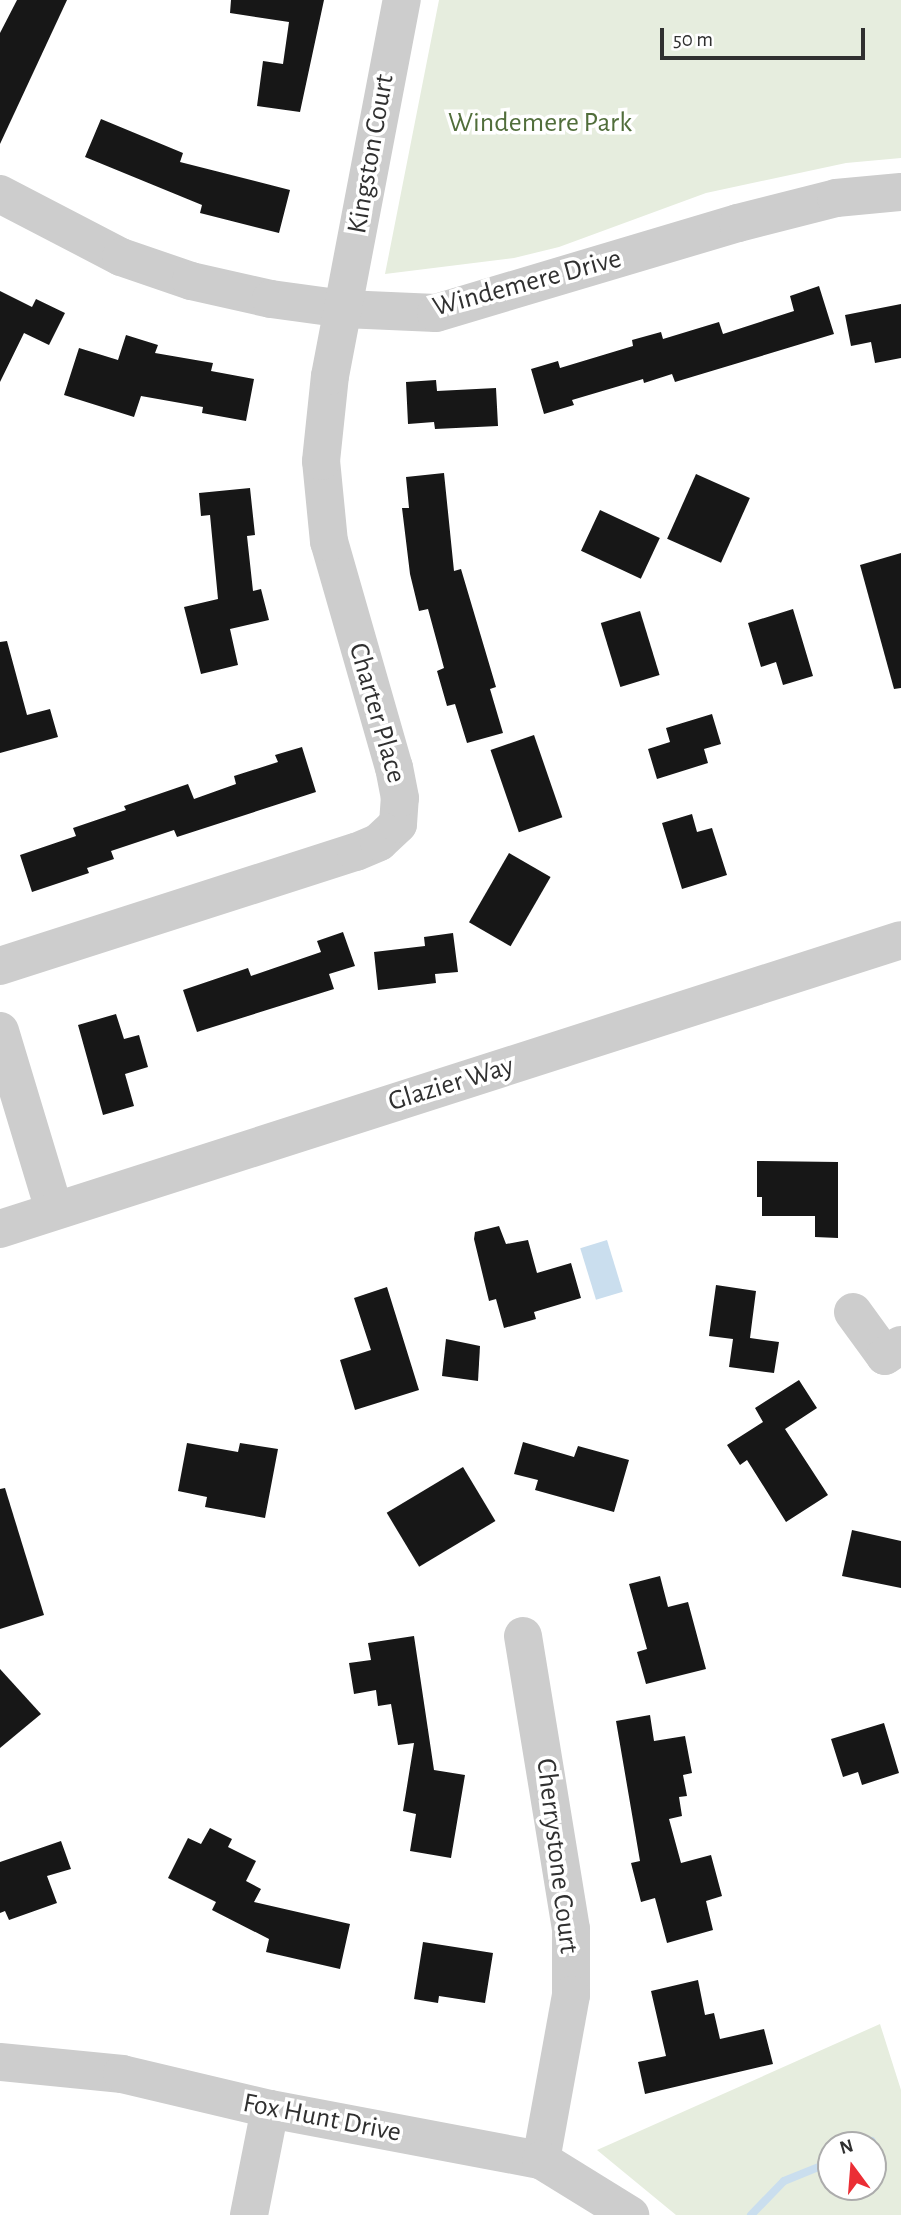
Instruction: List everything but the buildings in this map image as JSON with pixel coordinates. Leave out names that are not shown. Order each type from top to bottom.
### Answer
[{"type":"street","name":"Kingston Court","points":[[344,309],[402,0]]},
{"type":"street","name":"Windemere Drive","points":[[0,194],[121,257],[180,277],[271,299],[344,309],[436,313],[738,223],[836,198],[901,192]]},
{"type":"street","name":"Charter Place","points":[[0,966],[356,852],[379,842],[398,824],[400,798],[394,768],[328,542],[321,461],[330,376],[344,309]]},
{"type":"street","name":"Glazier Way","points":[[0,1229],[901,940]]},
{"type":"street","points":[[0,1031],[54,1210]]},
{"type":"street","points":[[853,1312],[896,1360]]},
{"type":"street","name":"Cherrystone Court","points":[[523,1636],[571,1929],[571,1995],[541,2160]]},
{"type":"street","name":"Fox Hunt Drive","points":[[0,2062],[44,2063],[122,2074],[270,2109],[541,2160],[630,2215]]},
{"type":"street","points":[[249,2215],[270,2109]]},
{"type":"green space","name":"Windemere Park","points":[[439,0],[901,0],[901,158],[846,163],[706,193],[559,247],[514,258],[385,274]]},
{"type":"green space","points":[[880,2024],[901,2090],[901,2215],[676,2215],[597,2150]]},
{"type":"water","points":[[607,1240],[623,1292],[596,1300],[580,1248]]},
{"type":"waterway","points":[[751,2215],[784,2181],[817,2168]]}]
